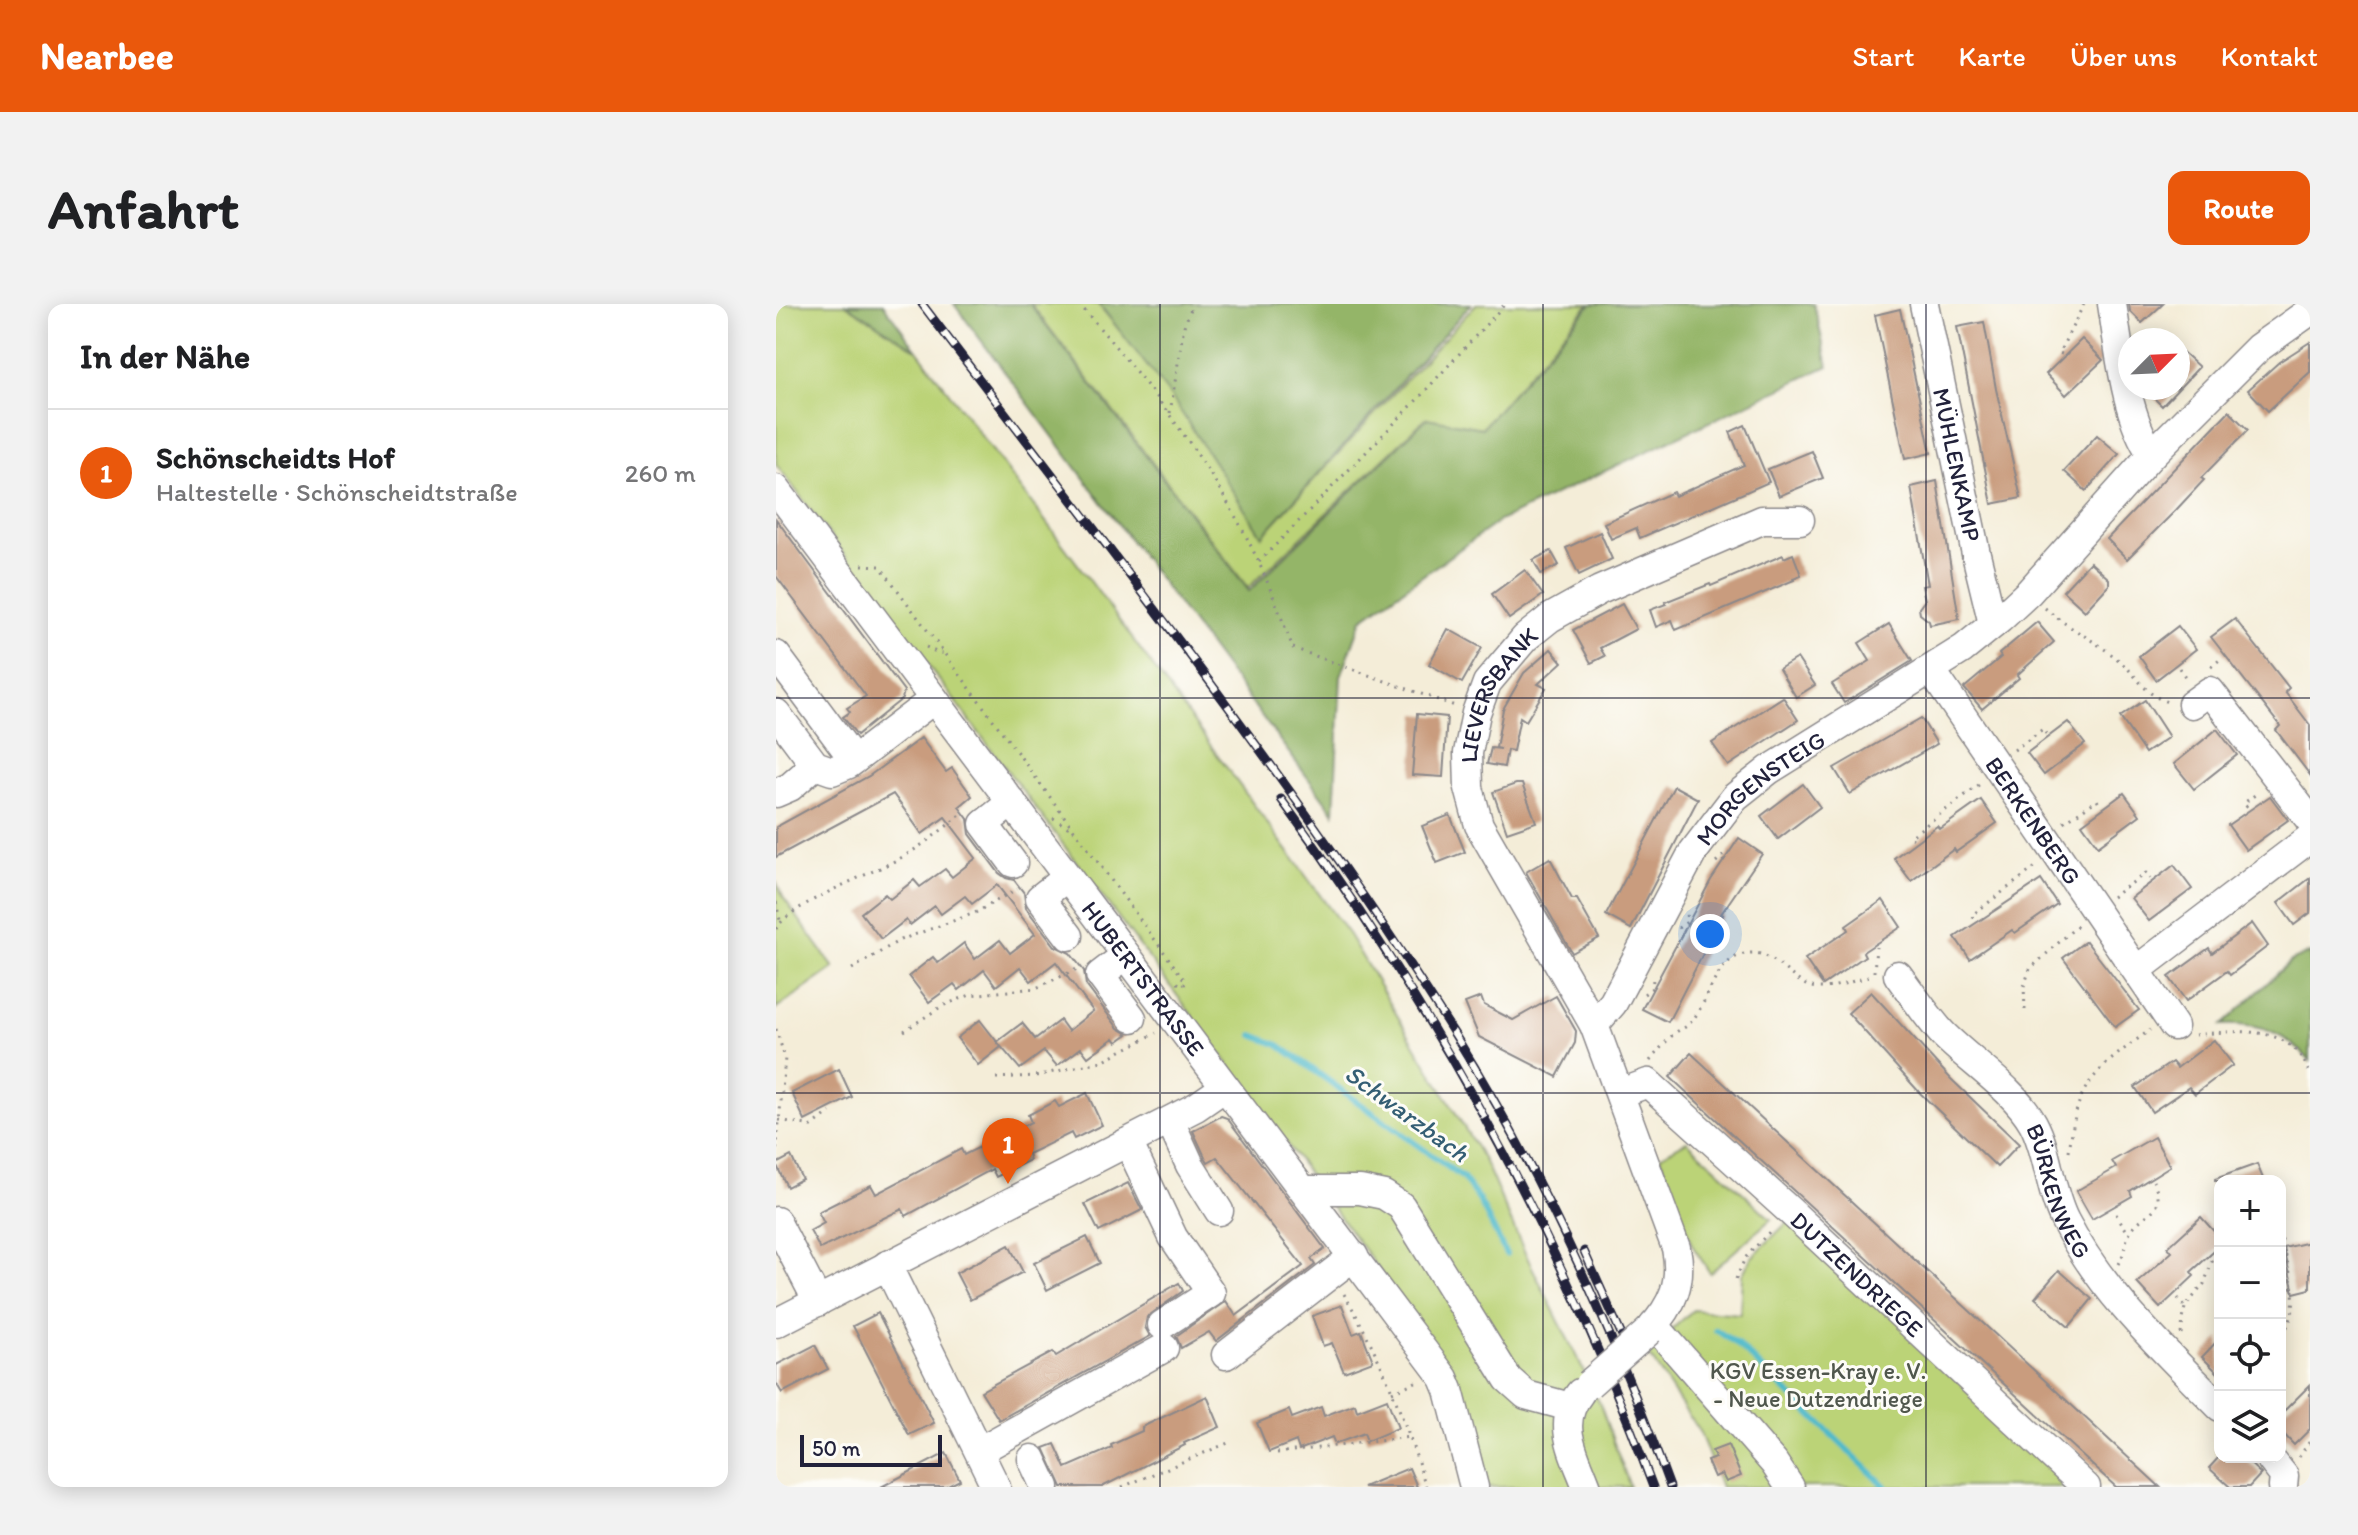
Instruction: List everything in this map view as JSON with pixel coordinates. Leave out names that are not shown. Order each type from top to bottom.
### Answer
[{"type":"street","name":"MÜHLENKAMP","points":[[1924,304],[1993,624]]},
{"type":"street","points":[[2112,304],[2134,421],[2141,440],[2152,454]]},
{"type":"street","name":"MORGENSTEIG","points":[[1594,1025],[1613,1003],[1693,852],[1735,797],[1769,770],[1963,649],[1993,624],[2029,592],[2152,454],[2258,348],[2310,311]]},
{"type":"street","name":"HUBERTSTRASSE","points":[[776,489],[1304,1190],[1343,1265],[1444,1378],[1474,1487]]},
{"type":"street","name":"LIEVERSBANK","points":[[1594,1025],[1474,813],[1469,788],[1468,753],[1476,713],[1487,683],[1525,638],[1550,618],[1600,590],[1762,520],[1800,520]]},
{"type":"street","points":[[776,655],[854,760]]},
{"type":"street","name":"BERKENBERG","points":[[1931,670],[2172,1021]]},
{"type":"street","points":[[2192,704],[2210,691],[2310,820]]},
{"type":"street","points":[[776,713],[815,765],[832,771],[854,760],[934,699]]},
{"type":"street","points":[[776,793],[790,787],[815,765]]},
{"type":"street","points":[[1012,802],[984,824],[1016,876]]},
{"type":"street","points":[[2138,969],[2310,838]]},
{"type":"street","points":[[1067,877],[1040,898],[1069,936]]},
{"type":"street","points":[[1132,1018],[1100,975],[1134,966]]},
{"type":"street","name":"BÜRKENWEG","points":[[1886,975],[2032,1121],[2042,1143],[2055,1198],[2065,1221],[2103,1281],[2125,1309],[2214,1401]]},
{"type":"street","points":[[1587,1487],[1568,1436],[1570,1407],[1589,1384],[1652,1327],[1675,1297],[1679,1262],[1621,1093],[1594,1025]]},
{"type":"street","points":[[1621,1093],[1648,1083]]},
{"type":"street","name":"DUTZENDRIEGE","points":[[1648,1083],[2086,1487]]},
{"type":"street","points":[[776,1323],[1170,1121],[1225,1087]]},
{"type":"street","points":[[1170,1121],[1190,1165],[1219,1211]]},
{"type":"street","points":[[979,1451],[1163,1337],[1211,1293],[1173,1237],[1128,1142]]},
{"type":"street","points":[[1304,1190],[1360,1190],[1384,1195],[1401,1206],[1508,1379],[1526,1395],[1570,1407]]},
{"type":"street","points":[[776,1221],[818,1302]]},
{"type":"street","points":[[887,1265],[979,1451],[1016,1481]]},
{"type":"street","points":[[1226,1355],[1343,1265]]},
{"type":"street","points":[[1652,1327],[1774,1463],[1790,1487]]},
{"type":"street","points":[[2274,1463],[2284,1476],[2283,1487]]},
{"type":"path","points":[[1079,304],[1170,415],[1221,490],[1259,562],[1293,648],[1476,713]]},
{"type":"path","points":[[1170,415],[1184,326],[1193,304]]},
{"type":"path","points":[[1259,562],[1415,402],[1505,304]]},
{"type":"path","points":[[2062,354],[2059,353],[2084,304]]},
{"type":"path","points":[[842,576],[857,565],[880,566],[1186,982],[1183,986],[1159,968],[1134,966]]},
{"type":"path","points":[[2029,592],[2061,622],[2116,657],[2150,694],[2175,703],[2192,704]]},
{"type":"path","points":[[2019,746],[2043,729],[2046,734]]},
{"type":"path","points":[[1913,839],[1910,837],[1999,770]]},
{"type":"path","points":[[2073,816],[2097,800],[2100,805]]},
{"type":"path","points":[[1952,805],[1956,811]]},
{"type":"path","points":[[776,929],[780,920],[821,896],[905,855],[966,810]]},
{"type":"path","points":[[1974,918],[1972,915],[2056,852]]},
{"type":"path","points":[[2124,889],[2146,873],[2150,879]]},
{"type":"path","points":[[852,969],[900,940],[975,913],[1016,876]]},
{"type":"path","points":[[2013,884],[2016,889]]},
{"type":"path","points":[[776,902],[780,920]]},
{"type":"path","points":[[2025,1010],[2024,986],[2030,969],[2096,908]]},
{"type":"path","points":[[1648,1083],[1657,1071],[1649,1062],[1678,1030],[1688,1027],[1703,1006],[1719,971],[1733,958],[1753,952],[1781,965],[1807,985],[1826,988],[1886,975],[1876,947]]},
{"type":"path","points":[[904,1031],[942,1006],[970,995],[1036,988],[1054,981],[1085,961]]},
{"type":"path","points":[[2047,1169],[2066,1161],[2073,1120],[2082,1094],[2092,1078],[2134,1041],[2172,1021],[2188,1035],[2242,1030],[2261,1031],[2277,1037],[2303,1057],[2310,1076]]},
{"type":"path","points":[[996,1078],[1036,1076],[1102,1061],[1178,1023]]},
{"type":"path","points":[[776,1029],[785,1058],[776,1155]]},
{"type":"path","points":[[779,1120],[812,1126],[830,1112]]},
{"type":"path","points":[[2103,1281],[2118,1267],[2129,1234],[2158,1202],[2159,1193],[2153,1181]]},
{"type":"path","points":[[1736,1279],[1754,1245],[1790,1211]]},
{"type":"path","points":[[2116,1214],[2129,1234]]},
{"type":"path","points":[[2283,1247],[2294,1304],[2286,1329]]},
{"type":"path","points":[[2165,1352],[2183,1332],[2185,1307],[2204,1284],[2214,1258]]},
{"type":"path","points":[[1343,1265],[1362,1324],[1411,1437],[1426,1487]]},
{"type":"path","points":[[2178,1298],[2185,1307]]},
{"type":"path","points":[[1277,1453],[1411,1437]]},
{"type":"path","points":[[1122,1487],[1228,1443]]},
{"type":"green space","points":[[776,304],[846,304],[917,350],[1349,935],[1485,1162],[1525,1253],[1599,1402],[1630,1487],[1479,1487],[1454,1373],[1210,1039],[776,464]]},
{"type":"green space","points":[[846,304],[883,304],[917,350]]},
{"type":"green space","points":[[954,304],[1030,304],[1249,591],[1427,418],[1482,428],[1591,304],[1814,304],[1828,366],[1499,521],[1362,619],[1341,676],[1334,813]]},
{"type":"green space","points":[[1031,304],[1098,304],[1175,398],[1262,536],[1476,304],[1589,304],[1482,428],[1426,418],[1248,588]]},
{"type":"green space","points":[[1099,304],[1471,304],[1262,536],[1172,398]]},
{"type":"green space","points":[[776,881],[783,897],[834,968],[776,1009]]},
{"type":"green space","points":[[2310,953],[2310,1061],[2291,1043],[2270,1032],[2248,1026],[2222,1025],[2291,961]]},
{"type":"green space","points":[[1687,1141],[1771,1219],[1710,1273],[1692,1245],[1660,1156]]},
{"type":"green space","name":"KGV Essen-Kray e. V. - Neue Dutzendriege","points":[[1794,1216],[2081,1487],[1721,1487],[1700,1433],[1647,1352],[1693,1310],[1740,1314],[1742,1275],[1751,1258]]},
{"type":"building","points":[[2129,304],[2163,304],[2142,323],[2130,311]]},
{"type":"building","points":[[1900,309],[1931,453],[1905,459],[1875,315]]},
{"type":"building","points":[[1984,322],[2021,498],[1992,504],[1957,327]]},
{"type":"building","points":[[2082,339],[2103,360],[2066,395],[2046,374]]},
{"type":"building","points":[[2310,342],[2310,372],[2268,411],[2248,390],[2279,362]]},
{"type":"building","points":[[2190,359],[2199,367],[2190,376]]},
{"type":"building","points":[[2229,411],[2248,430],[2127,559],[2107,539]]},
{"type":"building","points":[[1745,425],[1769,482],[1640,538],[1636,528],[1611,539],[1604,523],[1744,465],[1730,432]]},
{"type":"building","points":[[2097,435],[2119,454],[2086,491],[2064,471]]},
{"type":"building","points":[[1812,451],[1823,478],[1779,496],[1768,469]]},
{"type":"building","points":[[1937,481],[1959,619],[1930,625],[1920,614],[1919,608],[1925,600],[1922,586],[1928,585],[1911,487]]},
{"type":"building","points":[[776,519],[904,691],[902,699],[857,735],[843,717],[850,712],[847,708],[866,696],[776,576]]},
{"type":"building","points":[[1600,532],[1612,559],[1579,575],[1566,548]]},
{"type":"building","points":[[1551,551],[1559,565],[1541,574],[1533,560]]},
{"type":"building","points":[[1793,554],[1801,575],[1794,580],[1676,630],[1672,620],[1656,627],[1650,610],[1665,602],[1783,555],[1784,558]]},
{"type":"building","points":[[2090,562],[2109,579],[2109,585],[2085,611],[2063,591]]},
{"type":"building","points":[[1525,570],[1543,595],[1509,619],[1492,594]]},
{"type":"building","points":[[1622,604],[1636,629],[1600,648],[1605,656],[1591,663],[1573,630]]},
{"type":"building","points":[[2235,619],[2289,688],[2285,692],[2310,725],[2310,775],[2276,730],[2280,726],[2211,637]]},
{"type":"building","points":[[2037,622],[2054,642],[2017,675],[2019,678],[1982,709],[1964,688]]},
{"type":"building","points":[[1889,624],[1912,661],[1844,703],[1832,684],[1870,661],[1859,643]]},
{"type":"building","points":[[2178,626],[2196,649],[2156,680],[2139,656]]},
{"type":"building","points":[[1448,629],[1482,648],[1462,683],[1429,664]]},
{"type":"building","points":[[1551,649],[1562,662],[1538,684],[1546,688],[1526,721],[1520,717],[1513,751],[1507,750],[1504,767],[1487,764],[1491,748],[1501,749],[1496,748],[1503,709],[1524,673]]},
{"type":"building","points":[[1797,658],[1815,685],[1796,697],[1779,669]]},
{"type":"building","points":[[1783,697],[1798,720],[1728,766],[1712,743]]},
{"type":"building","points":[[2145,700],[2169,737],[2145,753],[2120,717]]},
{"type":"building","points":[[1417,714],[1447,717],[1443,777],[1412,775]]},
{"type":"building","points":[[1921,718],[1937,744],[1850,794],[1834,768]]},
{"type":"building","points":[[2068,722],[2085,744],[2044,775],[2027,753]]},
{"type":"building","points":[[2217,729],[2237,755],[2194,789],[2174,764]]},
{"type":"building","points":[[921,738],[946,772],[952,768],[972,796],[959,807],[968,819],[970,834],[999,873],[1014,880],[1024,893],[1026,908],[1055,946],[1070,953],[1084,971],[1086,985],[1118,1028],[1128,1034],[1117,1042],[1114,1038],[1088,1057],[1081,1048],[1057,1066],[1044,1051],[1020,1069],[997,1042],[1022,1023],[1035,1039],[1060,1020],[1068,1031],[1093,1011],[1056,962],[1031,981],[1020,967],[996,986],[984,970],[959,990],[954,984],[929,1002],[909,976],[933,957],[938,963],[964,943],[975,959],[1000,940],[1010,953],[1035,934],[997,885],[972,904],[965,896],[941,914],[935,906],[910,925],[906,920],[881,939],[861,913],[885,894],[890,899],[914,880],[920,887],[945,869],[952,877],[976,858],[945,817],[922,834],[893,794],[776,857],[776,827],[869,776]]},
{"type":"building","points":[[1522,784],[1536,822],[1507,832],[1493,792]]},
{"type":"building","points":[[1803,784],[1820,807],[1778,839],[1761,816]]},
{"type":"building","points":[[1674,786],[1698,799],[1631,929],[1606,915]]},
{"type":"building","points":[[2124,793],[2140,815],[2098,846],[2082,824]]},
{"type":"building","points":[[2270,796],[2288,820],[2246,850],[2228,825]]},
{"type":"building","points":[[1981,800],[1997,823],[1956,852],[1954,849],[1911,881],[1894,858],[1937,826],[1940,829]]},
{"type":"building","points":[[1450,815],[1465,852],[1437,863],[1422,826]]},
{"type":"building","points":[[1739,838],[1762,854],[1721,914],[1668,1022],[1642,1009],[1711,880]]},
{"type":"building","points":[[1550,858],[1572,899],[1577,899],[1599,938],[1572,953],[1526,872]]},
{"type":"building","points":[[2174,865],[2192,889],[2149,921],[2131,898]]},
{"type":"building","points":[[2310,878],[2310,913],[2294,925],[2278,903]]},
{"type":"building","points":[[2041,880],[2057,904],[1970,959],[1955,937]]},
{"type":"building","points":[[1883,900],[1901,927],[1863,952],[1865,956],[1823,985],[1805,959],[1848,930],[1846,926]]},
{"type":"building","points":[[2252,923],[2268,946],[2230,975],[2227,971],[2186,1001],[2169,977],[2209,948],[2212,953]]},
{"type":"building","points":[[2086,941],[2139,1010],[2115,1027],[2063,958]]},
{"type":"building","points":[[1871,992],[1951,1079],[2019,1144],[1997,1167],[1920,1093],[1848,1013]]},
{"type":"building","points":[[1556,996],[1576,1031],[1575,1043],[1557,1077],[1479,1037],[1465,1003],[1481,997],[1484,1005],[1513,1020]]},
{"type":"building","points":[[980,1020],[1001,1047],[978,1065],[957,1038]]},
{"type":"building","points":[[2214,1040],[2233,1065],[2195,1094],[2189,1087],[2152,1112],[2135,1087],[2172,1062],[2177,1068]]},
{"type":"building","points":[[1691,1053],[2160,1487],[2116,1487],[1670,1077]]},
{"type":"building","points":[[839,1069],[852,1097],[805,1121],[792,1093]]},
{"type":"building","points":[[1087,1093],[1102,1125],[1074,1139],[1071,1133],[1028,1154],[1030,1160],[996,1177],[992,1169],[906,1216],[902,1209],[820,1249],[810,1231],[824,1223],[818,1212],[871,1185],[876,1194],[961,1149],[964,1155],[1031,1122],[1028,1115],[1055,1101],[1059,1107]]},
{"type":"building","points":[[1221,1116],[1227,1118],[1325,1249],[1311,1259],[1315,1265],[1216,1341],[1209,1332],[1181,1348],[1176,1336],[1226,1301],[1236,1316],[1303,1266],[1217,1157],[1208,1162],[1205,1157],[1193,1131]]},
{"type":"building","points":[[2154,1137],[2170,1166],[2130,1191],[2132,1196],[2092,1219],[2076,1191],[2116,1168],[2112,1161]]},
{"type":"building","points":[[791,1156],[802,1179],[787,1187],[776,1164]]},
{"type":"building","points":[[2257,1164],[2262,1175],[2226,1175]]},
{"type":"building","points":[[1128,1183],[1142,1210],[1099,1232],[1085,1204]]},
{"type":"building","points":[[2201,1217],[2214,1231],[2214,1251],[2191,1272],[2194,1276],[2160,1308],[2137,1283],[2172,1252],[2168,1247]]},
{"type":"building","points":[[1087,1237],[1100,1263],[1047,1290],[1034,1263]]},
{"type":"building","points":[[2310,1242],[2310,1289],[2294,1293],[2286,1248]]},
{"type":"building","points":[[1009,1245],[1023,1272],[970,1300],[956,1273]]},
{"type":"building","points":[[2059,1270],[2092,1299],[2069,1327],[2035,1298]]},
{"type":"building","points":[[1179,1283],[1183,1291],[1147,1317],[1145,1327],[1150,1336],[999,1420],[981,1391],[1053,1352],[1056,1356]]},
{"type":"building","points":[[1342,1305],[1353,1334],[1361,1331],[1373,1361],[1344,1372],[1332,1343],[1323,1346],[1312,1316]]},
{"type":"building","points":[[878,1313],[934,1423],[909,1435],[853,1326]]},
{"type":"building","points":[[2214,1344],[2214,1369],[2202,1357]]},
{"type":"building","points":[[815,1345],[828,1369],[782,1393],[776,1383],[776,1365]]},
{"type":"building","points":[[2310,1385],[2310,1429],[2294,1445],[2286,1436],[2286,1409]]},
{"type":"building","points":[[1207,1396],[1220,1427],[1102,1487],[1062,1487],[1044,1448],[1055,1444],[1066,1468],[1112,1448],[1111,1445],[1142,1431],[1142,1427]]},
{"type":"building","points":[[1387,1399],[1398,1428],[1367,1441],[1364,1433],[1335,1444],[1332,1437],[1299,1450],[1296,1441],[1269,1452],[1257,1423],[1289,1410],[1292,1418],[1321,1407],[1324,1416],[1355,1404],[1357,1411]]},
{"type":"building","points":[[1728,1445],[1741,1476],[1726,1482],[1722,1474],[1714,1477],[1707,1461],[1715,1458],[1712,1451]]},
{"type":"building","points":[[946,1453],[960,1480],[946,1487],[881,1487]]},
{"type":"building","points":[[2214,1462],[2249,1463],[2261,1474],[2249,1487],[2230,1487],[2209,1468]]},
{"type":"building","points":[[1409,1468],[1417,1487],[1363,1487]]},
{"type":"waterway","name":"Schwarzbach","points":[[1253,1035],[1279,1045],[1463,1178],[1479,1200],[1506,1254]]},
{"type":"waterway","name":"Schwarzbach","points":[[1716,1330],[1737,1344],[1886,1487]]},
{"type":"railway","points":[[922,304],[1264,755],[1455,1035],[1518,1143],[1574,1255],[1625,1370],[1670,1487]]},
{"type":"railway","points":[[1281,799],[1392,962],[1491,1130],[1578,1305],[1653,1487]]},
{"type":"railway","points":[[1584,1251],[1628,1349]]},
{"type":"place","name":"Schönscheidts Hof","points":[[1008,1184]]}]
